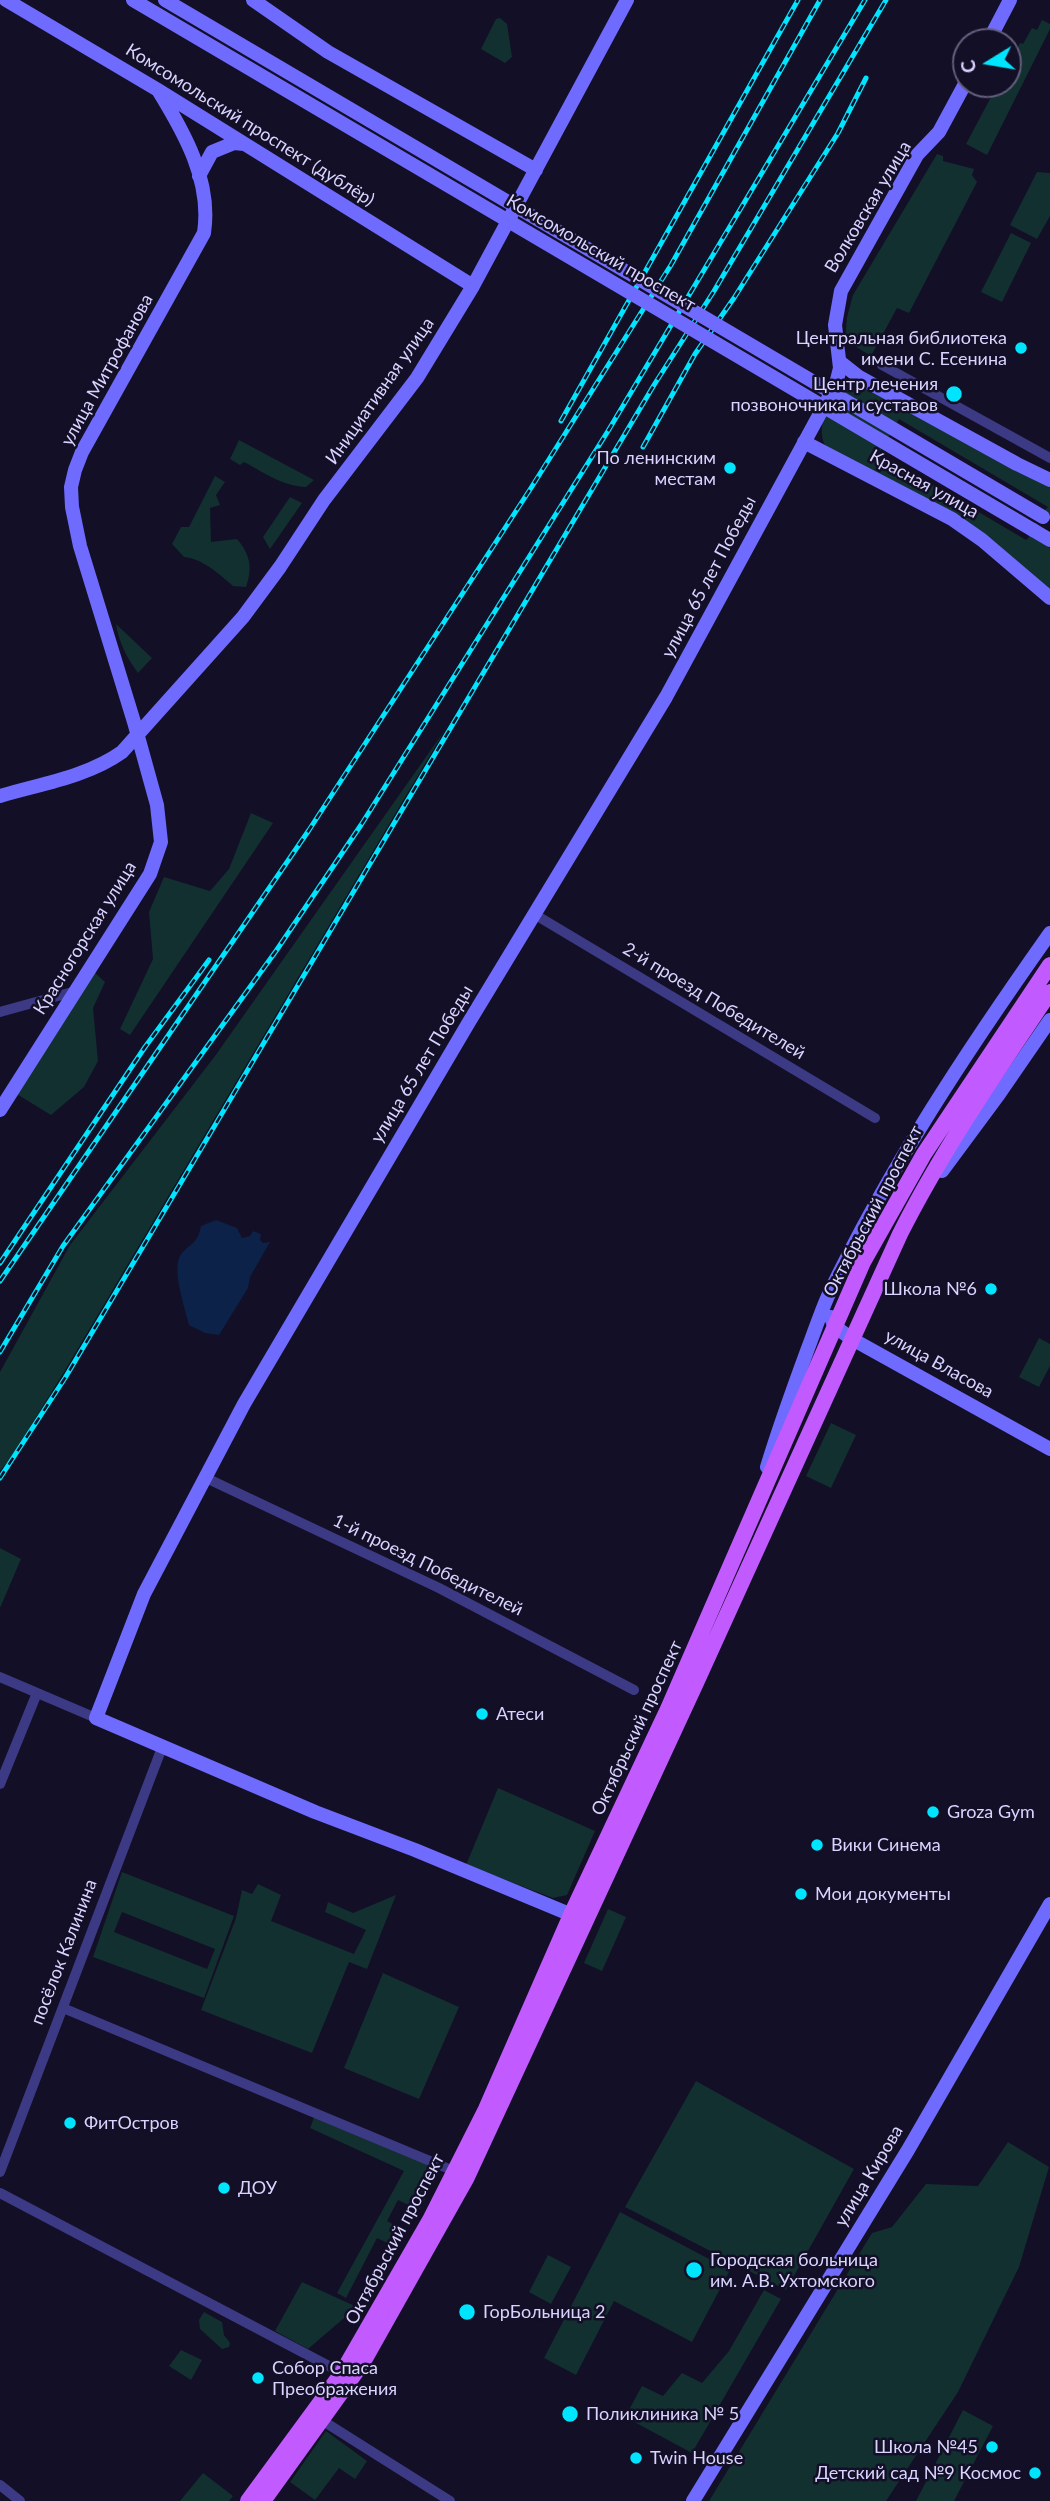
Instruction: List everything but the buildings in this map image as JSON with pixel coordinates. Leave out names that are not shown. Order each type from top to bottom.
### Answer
[{"type":"main road","name":"Комсомольский проспект (дублёр)","points":[[6,0],[18,4],[473,286]]},
{"type":"main road","name":"Комсомольский проспект","points":[[133,0],[1050,540]]},
{"type":"main road","name":"Комсомольский проспект","points":[[165,0],[1047,519]]},
{"type":"main road","points":[[253,0],[328,52],[536,170]]},
{"type":"main road","name":"Инициативная улица","points":[[137,735],[207,659],[270,581],[324,500],[417,378],[473,286],[627,0]]},
{"type":"main road","points":[[996,28],[1010,1]]},
{"type":"main road","name":"улица Митрофанова","points":[[137,735],[80,546],[71,487],[82,452],[200,245],[206,224],[204,196],[188,141],[158,90]]},
{"type":"main road","name":"Волковская улица","points":[[840,362],[835,325],[841,291],[918,155],[939,132],[957,98]]},
{"type":"main road","points":[[199,176],[212,152],[234,143],[244,144]]},
{"type":"main road","points":[[840,362],[859,377],[1050,480]]},
{"type":"main road","name":"улица 65 лет Победы","points":[[96,1718],[144,1594],[204,1477],[265,1368],[666,697],[838,379],[840,362]]},
{"type":"main road","name":"Красная улица","points":[[804,442],[952,519],[982,540],[1050,598]]},
{"type":"main road","points":[[0,796],[92,769],[122,752],[137,735]]},
{"type":"main road","name":"Красногорская улица","points":[[0,1110],[150,874],[160,842],[157,805],[137,735]]},
{"type":"main road","points":[[747,1532],[783,1416],[827,1298],[868,1217],[909,1145],[1050,933]]},
{"type":"main road","name":"Октябрьский проспект","points":[[263,2501],[363,2362],[467,2177],[863,1262],[924,1154],[1050,965]]},
{"type":"main road","name":"Октябрьский проспект","points":[[248,2501],[342,2373],[430,2220],[578,1918],[912,1211],[963,1121],[1050,992]]},
{"type":"main road","points":[[912,1211],[1050,1020]]},
{"type":"main road","points":[[827,1298],[834,1326]]},
{"type":"main road","name":"улица Власова","points":[[834,1326],[852,1339],[1050,1449]]},
{"type":"main road","points":[[96,1718],[315,1812],[415,1850],[578,1918]]},
{"type":"main road","name":"улица Кирова","points":[[693,2501],[904,2157],[1050,1904]]},
{"type":"street","points":[[882,365],[1050,458]]},
{"type":"street","name":"2-й проезд Победителей","points":[[534,914],[875,1118]]},
{"type":"street","points":[[0,1012],[76,991]]},
{"type":"street","name":"1-й проезд Победителей","points":[[204,1477],[439,1588],[634,1690]]},
{"type":"street","points":[[0,1677],[96,1718]]},
{"type":"street","points":[[0,1784],[37,1693]]},
{"type":"street","name":"посёлок Калинина","points":[[0,2172],[163,1745]]},
{"type":"street","points":[[63,2008],[454,2171]]},
{"type":"street","points":[[0,2193],[342,2373]]},
{"type":"street","points":[[323,2421],[450,2501]]},
{"type":"street","points":[[0,2485],[20,2501]]},
{"type":"green space","points":[[500,18],[507,24],[512,57],[505,63],[481,49],[496,19]]},
{"type":"green space","points":[[1042,20],[1050,24],[1022,85],[1022,44],[1032,28],[1037,30]]},
{"type":"green space","points":[[991,98],[1016,98],[987,155],[966,144]]},
{"type":"green space","points":[[937,154],[943,156],[943,161],[974,169],[972,175],[977,182],[909,313],[897,308],[871,356],[845,340],[853,295]]},
{"type":"green space","points":[[1037,172],[1050,173],[1050,216],[1037,239],[1010,225]]},
{"type":"green space","points":[[1011,233],[1031,243],[1002,302],[981,292]]},
{"type":"green space","points":[[857,382],[1050,486],[1050,515],[1044,511],[1048,507],[899,419],[879,453],[1026,540],[1030,536],[1050,548],[1050,591],[985,536],[825,445],[822,427],[828,407],[840,390]]},
{"type":"green space","points":[[239,440],[314,480],[306,487],[297,486],[274,478],[244,462],[240,465],[230,459]]},
{"type":"green space","points":[[215,476],[225,482],[216,495],[220,505],[210,508],[211,542],[237,539],[250,567],[246,587],[233,586],[204,564],[184,557],[172,544],[181,527],[189,527]]},
{"type":"green space","points":[[290,497],[302,503],[270,549],[263,537]]},
{"type":"green space","points":[[116,624],[152,658],[138,673],[124,650]]},
{"type":"green space","points":[[445,730],[64,1372],[0,1471],[0,1372],[70,1245],[215,1056]]},
{"type":"green space","points":[[251,813],[273,823],[130,1035],[120,1029],[153,959],[149,912],[164,877],[210,891],[229,869]]},
{"type":"green space","points":[[92,970],[105,982],[93,1008],[98,1061],[84,1087],[51,1115],[15,1093]]},
{"type":"green space","points":[[1039,1338],[1050,1344],[1050,1366],[1039,1387],[1019,1377]]},
{"type":"green space","points":[[831,1423],[856,1435],[831,1488],[806,1476]]},
{"type":"green space","points":[[0,1548],[21,1559],[0,1608]]},
{"type":"green space","points":[[498,1788],[595,1831],[567,1895],[553,1898],[466,1865]]},
{"type":"green space","points":[[122,1872],[234,1916],[204,1998],[93,1957]],"holes":[[[122,1912],[215,1949],[207,1969],[114,1932]]]},
{"type":"green space","points":[[258,1884],[281,1895],[271,1921],[354,1954],[366,1930],[325,1912],[328,1902],[353,1913],[396,1895],[367,1969],[349,1962],[312,2053],[201,2010],[236,1918],[242,1890],[252,1894]]},
{"type":"green space","points":[[608,1909],[626,1917],[602,1971],[584,1963]]},
{"type":"green space","points":[[383,1973],[459,2007],[419,2099],[344,2068]]},
{"type":"green space","points":[[696,2081],[854,2169],[786,2290],[625,2207]]},
{"type":"green space","points":[[315,2115],[442,2167],[419,2210],[398,2200],[387,2221],[405,2231],[396,2247],[377,2238],[346,2298],[337,2293],[404,2171],[310,2128]]},
{"type":"green space","points":[[1008,2142],[1049,2167],[1019,2267],[958,2392],[886,2501],[709,2501],[872,2233],[892,2227],[926,2184],[978,2186]]},
{"type":"green space","points":[[620,2212],[730,2270],[692,2342],[614,2301],[576,2375],[544,2358]]},
{"type":"green space","points":[[548,2255],[571,2267],[551,2304],[529,2292]]},
{"type":"green space","points":[[302,2282],[357,2307],[308,2349],[275,2331]]},
{"type":"green space","points":[[764,2290],[781,2299],[692,2453],[625,2417],[642,2386],[663,2396],[682,2373],[702,2383],[729,2351]]},
{"type":"green space","points":[[204,2312],[222,2322],[229,2347],[222,2349],[200,2329],[199,2320]]},
{"type":"green space","points":[[181,2350],[202,2360],[191,2380],[169,2366]]},
{"type":"green space","points":[[963,2410],[993,2426],[954,2501],[916,2501]]},
{"type":"green space","points":[[326,2431],[367,2461],[355,2479],[339,2468],[315,2500],[290,2482]]},
{"type":"green space","points":[[203,2473],[233,2496],[229,2501],[180,2501]]},
{"type":"water","points":[[216,1220],[237,1228],[242,1238],[250,1236],[253,1231],[261,1234],[260,1240],[263,1243],[270,1242],[250,1277],[248,1288],[219,1335],[205,1333],[189,1325],[177,1267],[182,1253],[196,1239],[201,1226]]},
{"type":"railway","points":[[561,421],[798,0]]},
{"type":"railway","points":[[0,1281],[309,830],[531,488],[671,265],[820,0]]},
{"type":"railway","points":[[0,1352],[63,1246],[276,951],[361,825],[608,431],[865,0]]},
{"type":"railway","points":[[0,1478],[65,1378],[654,385],[714,291],[886,0]]},
{"type":"railway","points":[[643,447],[695,354],[734,298],[838,133],[866,78]]},
{"type":"railway","points":[[0,1263],[145,1047],[209,960]]},
{"type":"place","name":"Центральная библиотека имени С. Есенина","points":[[1021,348]]},
{"type":"place","name":"Центр лечения позвоночника и суставов","points":[[954,394]]},
{"type":"place","name":"По ленинским местам","points":[[730,468]]},
{"type":"place","name":"Школа №6","points":[[991,1289]]},
{"type":"place","name":"Атеси","points":[[482,1714]]},
{"type":"place","name":"Groza Gym","points":[[933,1812]]},
{"type":"place","name":"Вики Синема","points":[[817,1845]]},
{"type":"place","name":"Мои документы","points":[[801,1894]]},
{"type":"place","name":"ФитОстров","points":[[70,2123]]},
{"type":"place","name":"ДОУ","points":[[224,2188]]},
{"type":"place","name":"Городская больница им. А.В. Ухтомского","points":[[694,2270]]},
{"type":"place","name":"ГорБольница 2","points":[[467,2312]]},
{"type":"place","name":"Собор Спаса Преображения","points":[[258,2378]]},
{"type":"place","name":"Поликлиника № 5","points":[[570,2414]]},
{"type":"place","name":"Школа №45","points":[[992,2447]]},
{"type":"place","name":"Twin House","points":[[636,2458]]},
{"type":"place","name":"Детский сад №9 Космос","points":[[1035,2473]]}]
